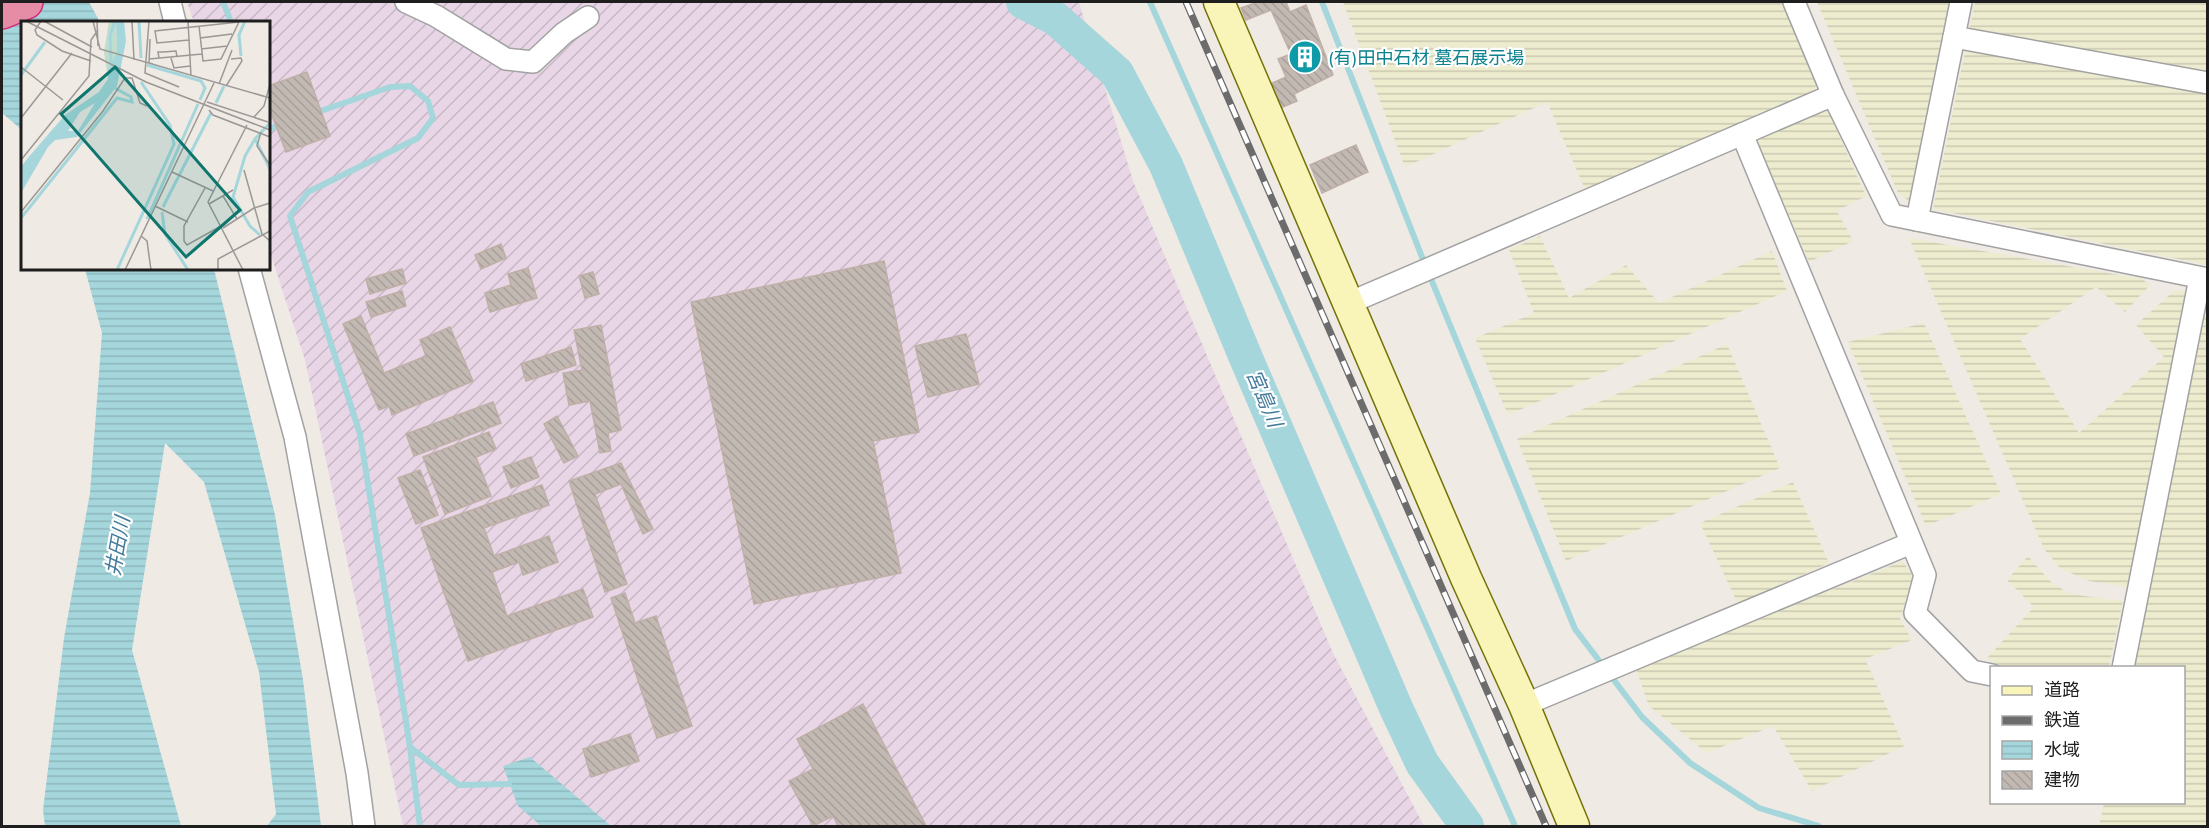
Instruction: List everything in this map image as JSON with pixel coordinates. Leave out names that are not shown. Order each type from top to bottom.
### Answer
[{"type":"highway","points":[[2,12],[26,2]]},
{"type":"street","points":[[170,2],[175,21]]},
{"type":"street","points":[[406,2],[436,16],[506,59],[533,62],[564,33],[588,17]]},
{"type":"street","points":[[1219,2],[1466,578],[1524,705],[1574,826]]},
{"type":"street","points":[[1794,2],[1833,95],[1892,215],[2204,279],[2123,666]]},
{"type":"street","points":[[1917,220],[1961,2]]},
{"type":"street","points":[[1954,37],[2208,83]]},
{"type":"street","points":[[1349,303],[1833,95]]},
{"type":"street","points":[[1742,134],[1925,575],[1915,613],[1972,671],[1990,675]]},
{"type":"street","points":[[250,270],[295,437],[357,773],[364,826]]},
{"type":"street","points":[[1524,705],[1911,543]]},
{"type":"shaded area","points":[[187,2],[1079,2],[1133,181],[1333,653],[1424,826],[403,826],[305,360],[270,252],[270,21],[194,21]]},
{"type":"green space","points":[[1343,2],[1784,2],[1818,79],[1814,91],[1585,189],[1547,102],[1405,167]]},
{"type":"green space","points":[[1817,2],[1949,2],[1909,201],[1898,193]]},
{"type":"green space","points":[[1975,2],[2207,2],[2207,265],[1933,209]]},
{"type":"green space","points":[[1827,108],[1866,196],[1837,211],[1853,241],[1809,262],[1757,141]]},
{"type":"green space","points":[[1540,236],[1569,298],[1626,265],[1659,303],[1772,251],[1787,291],[1508,415],[1475,338],[1534,313],[1509,250]]},
{"type":"green space","points":[[1909,238],[2142,279],[2150,285],[2125,312],[2096,287],[2020,339],[2079,433],[2164,357],[2136,325],[2175,290],[2189,293],[2127,587],[2089,581],[2061,569],[2044,549]]},
{"type":"green space","points":[[2207,304],[2207,826],[2099,826],[2104,804],[2185,804],[2185,666],[2132,666]]},
{"type":"green space","points":[[1924,323],[2001,494],[1926,526],[1848,342]]},
{"type":"green space","points":[[1727,344],[1780,468],[1566,561],[1517,439]]},
{"type":"green space","points":[[1793,482],[1829,563],[1738,604],[1700,523]]},
{"type":"green space","points":[[2028,556],[2050,581],[2070,594],[2123,601],[2109,666],[1999,666],[1987,658],[2034,607],[2007,580]]},
{"type":"green space","points":[[1903,561],[1913,577],[1900,619],[1912,640],[1865,659],[1904,746],[1812,791],[1773,726],[1707,753],[1649,706],[1636,669]]},
{"type":"water","points":[[2,2],[89,2],[99,21],[21,21],[21,129],[2,113]]},
{"type":"water","name":"井田川","points":[[85,270],[214,270],[275,515],[303,680],[321,826],[267,826],[276,814],[259,672],[204,482],[165,443],[132,650],[181,826],[45,826],[43,810],[64,638],[90,493],[102,333]]},
{"type":"water","points":[[530,757],[611,826],[541,826],[518,806],[503,766]]},
{"type":"building","name":"(有)田中石材 墓石展示場","points":[[1258,2],[1286,2],[1290,12],[1306,5],[1333,75],[1294,94],[1297,101],[1278,109],[1268,85],[1286,77],[1278,59],[1291,54],[1271,10],[1246,20],[1241,8]]},
{"type":"building","points":[[307,72],[330,136],[286,152],[270,110],[270,85]]},
{"type":"building","points":[[1356,145],[1368,172],[1322,193],[1310,165]]},
{"type":"building","points":[[501,244],[506,258],[481,269],[475,255]]},
{"type":"building","points":[[884,261],[919,432],[873,441],[901,573],[754,604],[691,302]]},
{"type":"building","points":[[528,268],[537,298],[490,312],[485,293],[511,285],[508,274]]},
{"type":"building","points":[[402,269],[406,283],[370,294],[366,279]]},
{"type":"building","points":[[593,272],[599,294],[585,298],[579,276]]},
{"type":"building","points":[[402,291],[406,306],[371,317],[366,302]]},
{"type":"building","points":[[361,316],[384,373],[426,356],[420,340],[450,327],[473,381],[392,415],[389,406],[379,410],[343,324]]},
{"type":"building","points":[[601,325],[621,430],[608,433],[611,451],[600,453],[590,401],[569,405],[563,373],[582,370],[574,330]]},
{"type":"building","points":[[966,334],[979,384],[928,397],[915,346]]},
{"type":"building","points":[[571,347],[576,365],[526,381],[521,364]]},
{"type":"building","points":[[493,402],[501,423],[414,456],[406,434]]},
{"type":"building","points":[[557,416],[578,456],[564,463],[544,424]]},
{"type":"building","points":[[489,432],[496,449],[476,457],[491,496],[445,514],[423,457]]},
{"type":"building","points":[[531,457],[539,477],[511,488],[503,467]]},
{"type":"building","points":[[621,463],[653,529],[643,534],[621,484],[595,494],[627,584],[605,592],[569,481]]},
{"type":"building","points":[[420,470],[438,515],[416,524],[398,478]]},
{"type":"building","points":[[542,485],[549,505],[484,528],[494,556],[549,536],[558,562],[523,575],[519,562],[492,572],[507,616],[583,589],[593,617],[468,661],[421,528]]},
{"type":"building","points":[[625,593],[635,623],[656,616],[692,726],[657,738],[611,598]]},
{"type":"building","points":[[863,704],[926,826],[838,826],[833,816],[813,826],[789,781],[813,769],[797,739]]},
{"type":"building","points":[[630,734],[639,761],[591,777],[583,749]]},
{"type":"waterway","points":[[223,2],[231,21]]},
{"type":"waterway","name":"宮島川","points":[[1023,2],[1056,19],[1117,73],[1166,165],[1396,708],[1422,763],[1467,826]]},
{"type":"waterway","points":[[1150,2],[1515,826]]},
{"type":"waterway","points":[[1322,2],[1422,257],[1575,629],[1642,717],[1690,763],[1759,808],[1819,826]]},
{"type":"waterway","points":[[315,113],[390,87],[410,86],[428,101],[433,118],[418,138],[308,192],[290,216],[360,434],[410,747],[420,826]]},
{"type":"waterway","points":[[270,128],[282,125]]},
{"type":"waterway","points":[[410,747],[459,785],[509,784]]},
{"type":"railway","points":[[1186,2],[1546,826]]},
{"type":"place","name":"(有)田中石材 墓石展示場","points":[[1305,57]]}]
